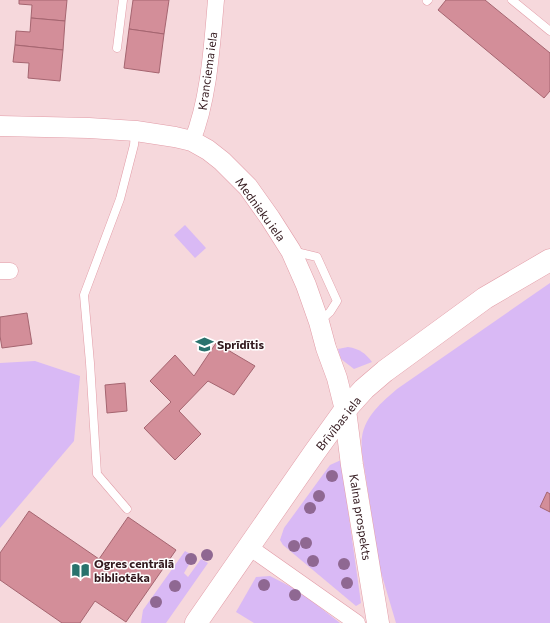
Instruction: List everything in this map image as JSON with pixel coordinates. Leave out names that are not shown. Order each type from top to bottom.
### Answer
[{"type":"main road","name":"Brīvības iela","points":[[196,623],[345,410],[364,390],[391,366],[485,298],[550,260]]},
{"type":"main road","name":"Kalna prospekts","points":[[345,410],[352,465],[378,623]]},
{"type":"street","name":"Kranciema iela","points":[[192,141],[198,128],[206,96],[216,0]]},
{"type":"street","name":"Mednieku iela","points":[[0,126],[89,128],[136,131],[192,141],[208,150],[222,161],[248,187],[291,251],[306,285],[319,322],[326,348],[337,378],[345,410]]},
{"type":"street","points":[[249,547],[357,623]]},
{"type":"lane","points":[[117,48],[123,0]]},
{"type":"lane","points":[[512,0],[550,31]]},
{"type":"lane","points":[[128,509],[97,474],[84,295],[120,199],[134,145],[136,131]]},
{"type":"shaded area","points":[[185,225],[206,248],[195,258],[174,235]]},
{"type":"shaded area","points":[[550,283],[550,623],[396,623],[380,569],[362,453],[362,437],[367,422],[375,410],[397,389]]},
{"type":"shaded area","points":[[348,347],[362,352],[372,362],[354,369],[341,359],[338,349]]},
{"type":"shaded area","points":[[35,361],[80,376],[74,441],[0,528],[0,363]]},
{"type":"shaded area","points":[[341,460],[361,603],[356,606],[283,545],[280,540],[284,528],[330,465]]},
{"type":"shaded area","points":[[185,551],[194,556],[184,573],[188,577],[201,559],[208,563],[166,623],[141,623],[143,610]]},
{"type":"shaded area","points":[[270,576],[299,591],[340,623],[254,623],[236,612],[256,577]]},
{"type":"building","points":[[19,0],[67,0],[65,21],[31,18],[32,5],[19,4]]},
{"type":"building","points":[[133,0],[169,0],[164,34],[129,29]]},
{"type":"building","points":[[446,0],[485,0],[550,53],[550,91],[544,98],[438,10]]},
{"type":"building","points":[[31,18],[65,21],[63,50],[15,45],[16,31],[30,32]]},
{"type":"building","points":[[129,29],[164,34],[159,73],[124,68]]},
{"type":"building","points":[[15,45],[63,50],[60,81],[28,78],[29,63],[13,62]]},
{"type":"building","points":[[27,313],[32,344],[2,348],[0,336],[0,317]]},
{"type":"building","points":[[216,343],[255,366],[234,395],[208,381],[179,411],[201,434],[175,460],[144,428],[171,402],[150,381],[175,355],[194,376]]},
{"type":"building","points":[[125,383],[127,411],[107,413],[105,385]]},
{"type":"building","points":[[547,492],[550,494],[550,512],[540,507]]},
{"type":"building","name":"Ogres centrālā bibliotēka","points":[[29,511],[99,559],[128,517],[176,550],[126,622],[95,601],[80,623],[62,623],[0,580],[0,553]]},
{"type":"place","name":"Sprīdītis","points":[[204,344]]},
{"type":"place","name":"Ogres centrālā bibliotēka","points":[[81,570]]}]
